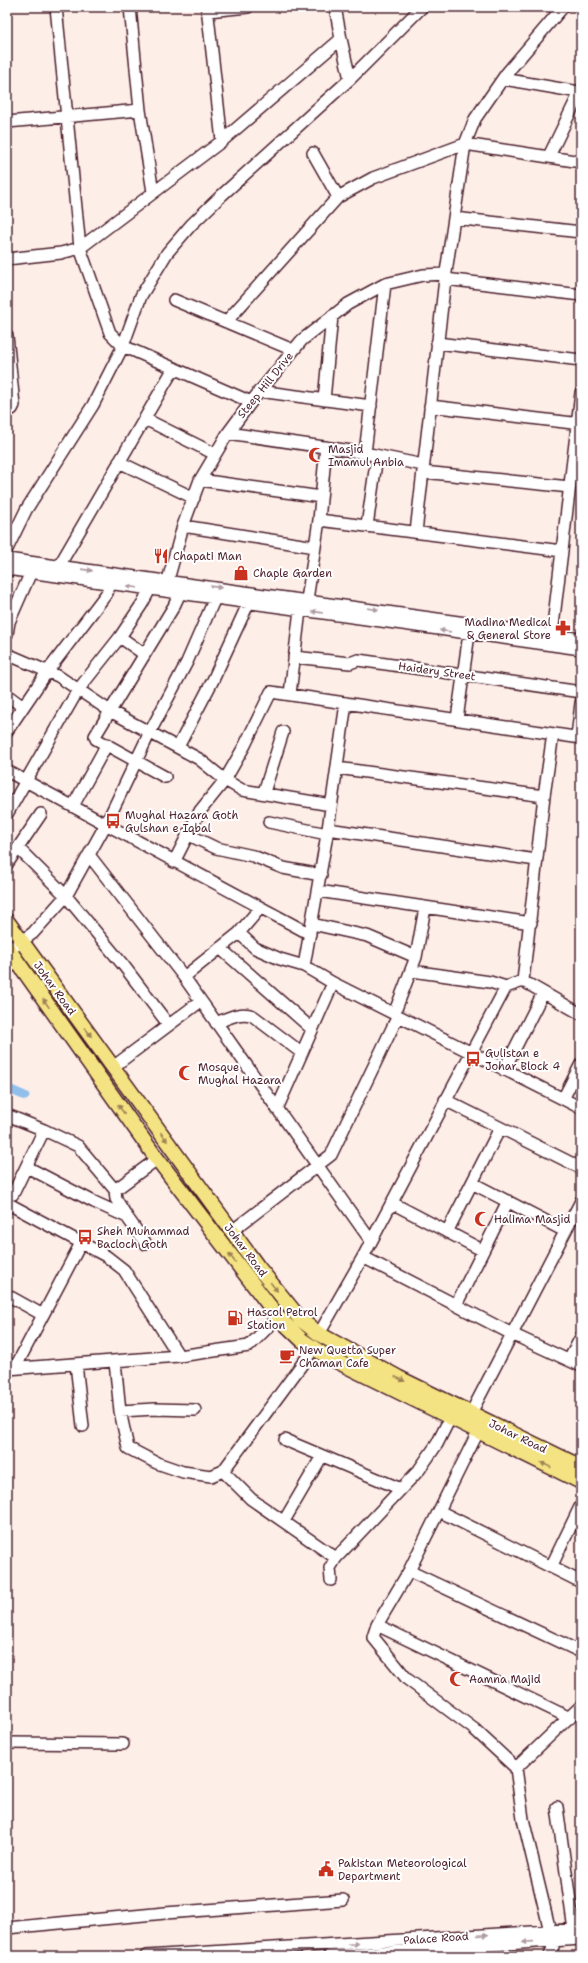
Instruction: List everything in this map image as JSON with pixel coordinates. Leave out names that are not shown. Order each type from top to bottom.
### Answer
[{"type":"main road","name":"Johar Road","points":[[7,921],[232,1231],[301,1320],[319,1334],[399,1378],[581,1467]]},
{"type":"main road","name":"Johar Road","points":[[10,957],[158,1159],[278,1317],[302,1340],[326,1356],[581,1482]]},
{"type":"street","points":[[56,7],[80,248],[110,333],[123,346],[251,402]]},
{"type":"street","points":[[130,7],[140,110],[153,192]]},
{"type":"street","points":[[222,141],[207,9],[248,7]]},
{"type":"street","points":[[335,7],[350,79]]},
{"type":"street","points":[[7,549],[26,510],[93,405],[123,346],[141,296],[167,253],[191,225],[222,195],[350,79],[412,12],[422,7]]},
{"type":"street","points":[[416,532],[445,277],[465,144],[475,119],[503,79],[563,7]]},
{"type":"street","points":[[7,259],[61,253],[80,248],[222,141],[341,39]]},
{"type":"street","points":[[503,79],[580,91],[549,156]]},
{"type":"street","points":[[7,122],[140,110]]},
{"type":"street","points":[[226,322],[338,197],[373,178],[465,144],[581,162]]},
{"type":"street","points":[[313,153],[338,197]]},
{"type":"street","points":[[454,218],[581,232]]},
{"type":"street","name":"Steep Hill Drive","points":[[168,580],[183,526],[200,480],[228,433],[259,391],[294,350],[313,330],[348,304],[385,284],[423,275],[581,295]]},
{"type":"street","points":[[365,453],[385,284]]},
{"type":"street","points":[[174,300],[294,350]]},
{"type":"street","points":[[324,400],[332,316]]},
{"type":"street","points":[[7,336],[14,405],[12,409],[7,411]]},
{"type":"street","points":[[437,343],[581,360]]},
{"type":"street","points":[[59,566],[174,368]]},
{"type":"street","points":[[259,391],[371,406]]},
{"type":"street","points":[[552,634],[579,424],[581,393]]},
{"type":"street","points":[[430,406],[579,424]]},
{"type":"street","points":[[145,419],[215,454]]},
{"type":"street","points":[[228,433],[365,453],[423,469],[570,487]]},
{"type":"street","points":[[307,600],[319,520],[326,447]]},
{"type":"street","points":[[367,526],[377,456]]},
{"type":"street","points":[[119,462],[194,498]]},
{"type":"street","points":[[200,480],[321,497]]},
{"type":"street","points":[[319,520],[562,551]]},
{"type":"street","points":[[183,526],[315,547]]},
{"type":"street","points":[[7,559],[59,566],[150,589],[581,649]]},
{"type":"street","points":[[7,569],[112,579],[168,580],[581,639]]},
{"type":"street","points":[[7,634],[9,622],[30,572]]},
{"type":"street","points":[[7,731],[47,672],[107,593],[112,579]]},
{"type":"street","points":[[7,814],[78,690],[120,637],[150,589]]},
{"type":"street","points":[[165,777],[96,739],[95,736],[174,606],[180,593]]},
{"type":"street","points":[[10,957],[21,941],[33,933],[66,896],[89,856],[150,732],[187,662],[215,598]]},
{"type":"street","points":[[178,747],[213,680],[249,602]]},
{"type":"street","points":[[290,694],[300,610]]},
{"type":"street","points":[[456,720],[469,634]]},
{"type":"street","points":[[120,637],[144,654]]},
{"type":"street","points":[[7,654],[58,676],[110,711],[199,759],[224,780],[242,790],[264,792],[331,805]]},
{"type":"street","name":"Haidery Street","points":[[294,657],[350,663],[358,660],[581,692]]},
{"type":"street","points":[[174,862],[200,811],[224,780],[245,745],[271,692],[579,737],[581,703]]},
{"type":"street","points":[[7,695],[23,707]]},
{"type":"street","points":[[304,966],[321,875],[346,703]]},
{"type":"street","points":[[264,792],[283,732]]},
{"type":"street","points":[[523,981],[531,924],[536,860],[553,734]]},
{"type":"street","points":[[73,806],[107,744]]},
{"type":"street","points":[[337,768],[544,796]]},
{"type":"street","points":[[7,771],[260,908],[311,929],[367,936],[416,957]]},
{"type":"street","points":[[7,864],[41,814]]},
{"type":"street","points":[[269,822],[536,860]]},
{"type":"street","points":[[187,834],[216,848],[253,856],[283,868],[321,875]]},
{"type":"street","points":[[18,848],[66,896],[124,966],[168,1024]]},
{"type":"street","points":[[89,856],[201,1001],[372,1241]]},
{"type":"street","points":[[318,891],[531,924]]},
{"type":"street","points":[[184,978],[238,933],[260,908]]},
{"type":"street","points":[[232,1231],[318,1167],[331,1155],[396,1015],[416,957],[425,908]]},
{"type":"street","points":[[238,933],[255,948],[280,959],[304,966],[333,983],[581,1108]]},
{"type":"street","points":[[220,948],[312,1029]]},
{"type":"street","points":[[412,971],[490,982],[506,987],[523,981],[581,1014]]},
{"type":"street","points":[[278,1109],[333,983]]},
{"type":"street","points":[[319,1334],[372,1241],[445,1100],[506,987]]},
{"type":"street","points":[[504,1070],[544,993]]},
{"type":"street","points":[[112,1067],[201,1001]]},
{"type":"street","points":[[216,1023],[236,1015],[247,1014],[253,1016],[302,1053]]},
{"type":"street","points":[[563,1099],[581,1064]]},
{"type":"street","points":[[445,1100],[581,1168]]},
{"type":"street","points":[[7,1115],[78,1146],[115,1190],[116,1200],[146,1244]]},
{"type":"street","points":[[447,1232],[500,1128]]},
{"type":"street","points":[[7,1195],[13,1194],[44,1130]]},
{"type":"street","points":[[115,1190],[158,1159]]},
{"type":"street","points":[[27,1167],[94,1202],[127,1217]]},
{"type":"street","points":[[472,1183],[565,1231]]},
{"type":"street","points":[[456,1305],[482,1250],[508,1201]]},
{"type":"street","points":[[470,1413],[581,1201]]},
{"type":"street","points":[[7,1203],[106,1256],[124,1270],[179,1356]]},
{"type":"street","points":[[392,1203],[482,1250]]},
{"type":"street","points":[[11,1368],[43,1315],[81,1243]]},
{"type":"street","points":[[363,1257],[512,1334],[581,1366]]},
{"type":"street","points":[[7,1295],[43,1315]]},
{"type":"street","points":[[11,1368],[115,1362],[179,1356],[249,1346],[278,1317]]},
{"type":"street","points":[[569,1360],[581,1338]]},
{"type":"street","points":[[115,1362],[120,1411],[128,1448],[157,1463],[183,1472],[211,1476],[223,1471],[314,1348]]},
{"type":"street","points":[[76,1364],[83,1426]]},
{"type":"street","points":[[120,1411],[155,1409],[195,1410]]},
{"type":"street","points":[[331,1580],[330,1568],[336,1558],[419,1470],[437,1444],[450,1418]]},
{"type":"street","points":[[478,1432],[409,1571],[377,1625],[374,1633],[374,1640],[407,1679],[474,1729],[516,1768],[523,1819],[551,1936],[550,1956]]},
{"type":"street","points":[[285,1440],[401,1489]]},
{"type":"street","points":[[284,1520],[322,1456]]},
{"type":"street","points":[[223,1471],[251,1499],[284,1520],[336,1558]]},
{"type":"street","points":[[551,1567],[581,1505]]},
{"type":"street","points":[[439,1511],[581,1582]]},
{"type":"street","points":[[409,1571],[581,1652]]},
{"type":"street","points":[[377,1625],[570,1718]]},
{"type":"street","points":[[516,1768],[581,1706]]},
{"type":"street","points":[[7,1743],[123,1744]]},
{"type":"street","points":[[557,1807],[579,1932]]},
{"type":"street","points":[[7,1928],[165,1913],[342,1900]]},
{"type":"street","name":"Palace Road","points":[[329,1956],[551,1936],[579,1932]]},
{"type":"street","name":"Palace Road","points":[[146,1956],[551,1936]]},
{"type":"waterway","points":[[7,1088],[25,1096]]},
{"type":"place","name":"Masjid Imamul Anbia","points":[[316,455]]},
{"type":"place","name":"Chapati Man","points":[[161,556]]},
{"type":"place","name":"Chaple Garden","points":[[241,573]]},
{"type":"place","name":"Madina Medical & General Store","points":[[563,628]]},
{"type":"place","name":"Mughal Hazara Goth Gulshan e Iqbal","points":[[113,821]]},
{"type":"place","name":"Gulistan e Johar Block 4","points":[[473,1059]]},
{"type":"place","name":"Mosque Mughal Hazara","points":[[186,1073]]},
{"type":"place","name":"Halima Masjid","points":[[482,1219]]},
{"type":"place","name":"Sheh Muhammad Bacloch Goth","points":[[85,1237]]},
{"type":"place","name":"Hascol Petrol Station","points":[[235,1318]]},
{"type":"place","name":"New Quetta Super Chaman Cafe","points":[[287,1356]]},
{"type":"place","name":"Aamna Majid","points":[[457,1679]]},
{"type":"place","name":"Pakistan Meteorological Department","points":[[326,1869]]}]
